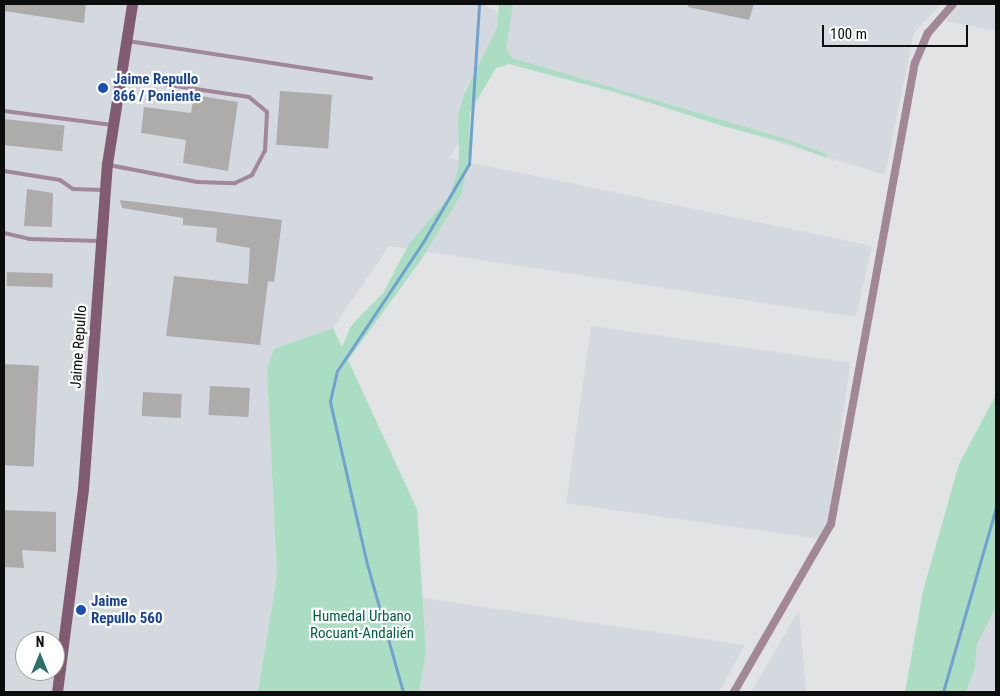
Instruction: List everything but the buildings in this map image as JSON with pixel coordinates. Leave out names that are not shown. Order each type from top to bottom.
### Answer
[{"type":"street","name":"Jaime Repullo","points":[[57,692],[83,489],[104,190],[119,78],[132,4]]},
{"type":"street","points":[[734,692],[831,524],[915,63],[928,33],[953,4]]},
{"type":"lane","points":[[125,41],[371,78]]},
{"type":"lane","points":[[107,164],[197,182],[234,183],[252,175],[265,151],[266,112],[249,97],[119,78]]},
{"type":"lane","points":[[4,111],[112,125]]},
{"type":"lane","points":[[4,171],[60,180],[73,189],[104,190]]},
{"type":"lane","points":[[4,233],[29,239],[100,242]]},
{"type":"shaded area","points":[[4,4],[484,4],[505,17],[513,4],[941,4],[914,33],[885,175],[486,53],[464,91],[460,142],[449,158],[872,246],[856,317],[389,246],[333,328],[274,349],[267,369],[277,575],[258,692],[4,692]]},
{"type":"shaded area","points":[[960,4],[996,4],[996,31],[945,21]]},
{"type":"shaded area","points":[[591,326],[850,362],[826,540],[566,503]]},
{"type":"shaded area","points":[[423,598],[745,645],[719,692],[419,692],[426,653]]},
{"type":"shaded area","points":[[996,607],[996,692],[963,692],[975,667],[975,649],[981,632]]},
{"type":"shaded area","points":[[799,610],[806,692],[751,692]]},
{"type":"green space","name":"Humedal Urbano Rocuant-Andalién","points":[[499,4],[513,5],[506,48],[512,58],[789,140],[828,155],[826,158],[788,143],[726,127],[629,96],[509,64],[496,68],[470,112],[469,154],[462,193],[421,260],[348,360],[417,509],[426,653],[419,692],[258,692],[277,575],[267,369],[274,349],[333,328],[342,347],[351,326],[383,293],[409,244],[450,196],[459,165],[458,116],[464,94],[497,28]]},
{"type":"green space","points":[[996,395],[996,607],[977,644],[975,667],[966,692],[905,692],[923,591],[959,464]]},
{"type":"waterway","points":[[403,692],[366,560],[330,401],[337,371],[423,242],[469,164],[479,4]]},
{"type":"waterway","points":[[943,692],[996,507]]},
{"type":"place","name":"Jaime Repullo 866 / Poniente","points":[[103,88]]},
{"type":"place","name":"Jaime Repullo 560","points":[[81,610]]}]
